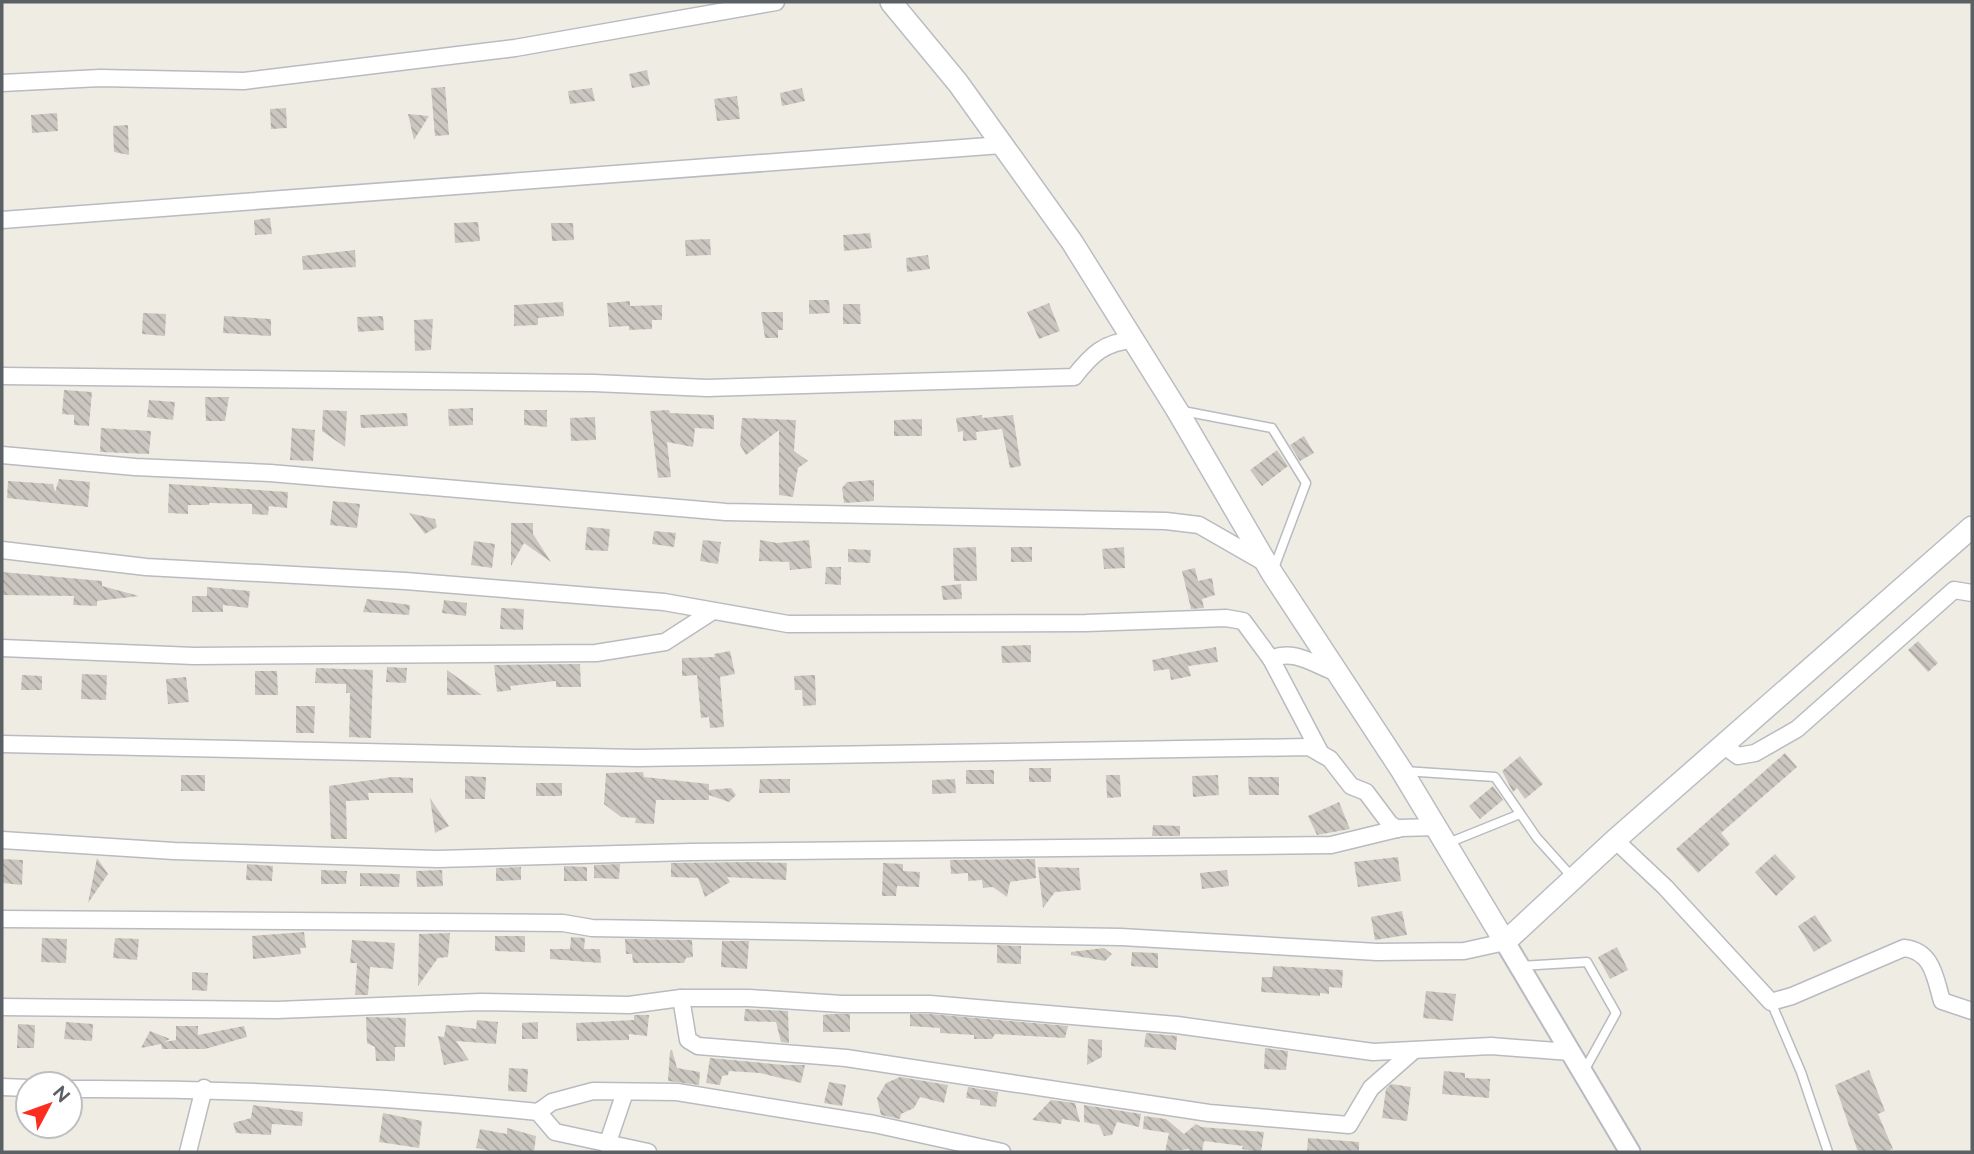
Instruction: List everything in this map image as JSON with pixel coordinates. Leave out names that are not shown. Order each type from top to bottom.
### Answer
[{"type":"main road","points":[[891,2],[958,83],[1072,243],[1177,410],[1270,569],[1402,771],[1505,942],[1615,840],[1972,527]]},
{"type":"street","points":[[2,83],[100,78],[244,81],[515,48],[776,2]]},
{"type":"street","points":[[2,220],[1002,145]]},
{"type":"street","points":[[2,376],[594,383],[707,388],[1074,377],[1088,358],[1107,345],[1133,340]]},
{"type":"street","points":[[2,455],[135,467],[283,474],[726,512],[1166,520],[1199,525],[1270,569]]},
{"type":"street","points":[[2,550],[146,567],[405,581],[664,602],[788,624],[1086,624],[1226,618],[1243,621],[1271,659],[1321,754]]},
{"type":"street","points":[[1723,745],[1738,756],[1755,753],[1797,729],[1954,590],[1972,593]]},
{"type":"street","points":[[2,648],[194,656],[596,653],[665,642],[713,611]]},
{"type":"street","points":[[1271,659],[1283,653],[1337,673]]},
{"type":"street","points":[[2,744],[637,758],[1309,747],[1330,759],[1351,786],[1366,792],[1390,824],[1441,836]]},
{"type":"street","points":[[2,840],[174,850],[438,859],[691,852],[1331,845],[1398,828]]},
{"type":"street","points":[[1615,840],[1665,887],[1771,1002],[1792,996],[1904,948],[1918,949],[1929,960],[1942,1001],[1972,1011]]},
{"type":"street","points":[[2,919],[563,923],[592,928],[1121,937],[1377,952],[1464,951],[1505,942],[1630,1152]]},
{"type":"street","points":[[2,1006],[277,1010],[481,1002],[629,1005],[681,998],[930,1004],[1177,1025],[1373,1052],[1491,1046],[1570,1052]]},
{"type":"street","points":[[681,998],[688,1041],[698,1046],[835,1056],[1000,1079],[1209,1113],[1349,1125],[1371,1088],[1412,1052]]},
{"type":"street","points":[[84,1089],[204,1088],[390,1097],[538,1112],[552,1102],[593,1091],[677,1092],[874,1124],[1002,1152]]},
{"type":"street","points":[[188,1152],[204,1088]]},
{"type":"street","points":[[607,1145],[625,1092]]},
{"type":"street","points":[[538,1112],[555,1132],[648,1152]]},
{"type":"lane","points":[[1177,410],[1272,428],[1306,483],[1270,569]]},
{"type":"lane","points":[[1402,771],[1494,777],[1560,866],[1573,879]]},
{"type":"lane","points":[[1441,836],[1520,814]]},
{"type":"lane","points":[[1518,966],[1587,962],[1615,1013],[1583,1073]]},
{"type":"lane","points":[[1771,1002],[1801,1072],[1828,1152]]},
{"type":"building","points":[[647,70],[650,85],[632,88],[629,74]]},
{"type":"building","points":[[445,87],[449,135],[435,136],[431,88]]},
{"type":"building","points":[[592,88],[595,101],[570,104],[568,91]]},
{"type":"building","points":[[802,88],[805,101],[782,106],[780,93]]},
{"type":"building","points":[[737,96],[740,119],[717,121],[714,99]]},
{"type":"building","points":[[286,108],[287,128],[271,129],[270,109]]},
{"type":"building","points":[[57,113],[58,131],[32,133],[31,115]]},
{"type":"building","points":[[408,114],[429,116],[414,140]]},
{"type":"building","points":[[128,125],[129,155],[114,152],[113,126]]},
{"type":"building","points":[[270,218],[272,234],[255,235],[254,220]]},
{"type":"building","points":[[478,222],[480,241],[455,243],[454,223]]},
{"type":"building","points":[[551,223],[573,223],[574,240],[552,241]]},
{"type":"building","points":[[870,233],[872,248],[844,251],[843,235]]},
{"type":"building","points":[[710,239],[711,255],[686,256],[685,240]]},
{"type":"building","points":[[355,250],[356,267],[303,270],[302,256]]},
{"type":"building","points":[[928,255],[930,269],[907,272],[906,258]]},
{"type":"building","points":[[809,300],[829,300],[830,313],[809,314]]},
{"type":"building","points":[[630,301],[630,306],[662,305],[662,320],[652,320],[652,329],[609,327],[607,303]]},
{"type":"building","points":[[563,302],[564,316],[538,318],[538,325],[514,326],[514,305]]},
{"type":"building","points":[[1049,303],[1060,331],[1039,339],[1027,312]]},
{"type":"building","points":[[843,304],[860,304],[861,324],[843,324]]},
{"type":"building","points":[[761,312],[783,312],[783,330],[778,330],[778,338],[765,338]]},
{"type":"building","points":[[143,313],[166,314],[165,336],[142,334]]},
{"type":"building","points":[[224,316],[271,319],[271,336],[223,333]]},
{"type":"building","points":[[383,316],[384,330],[358,332],[357,317]]},
{"type":"building","points":[[433,319],[431,350],[415,351],[414,320]]},
{"type":"building","points":[[64,390],[92,392],[89,426],[74,425],[74,415],[62,414]]},
{"type":"building","points":[[205,397],[229,397],[225,421],[206,421]]},
{"type":"building","points":[[149,400],[175,402],[173,420],[147,417]]},
{"type":"building","points":[[473,408],[473,425],[449,426],[448,409]]},
{"type":"building","points":[[323,410],[347,411],[345,447],[322,431]]},
{"type":"building","points":[[524,410],[547,410],[547,427],[524,425]]},
{"type":"building","points":[[669,410],[670,413],[714,415],[714,429],[695,428],[693,447],[667,442],[671,477],[658,478],[650,411]]},
{"type":"building","points":[[407,413],[408,426],[361,428],[360,415]]},
{"type":"building","points":[[982,415],[982,418],[1013,415],[1021,466],[1010,468],[1002,429],[976,432],[977,440],[963,441],[963,431],[958,432],[956,418]]},
{"type":"building","points":[[595,417],[596,440],[571,441],[570,418]]},
{"type":"building","points":[[742,418],[796,420],[794,451],[808,461],[798,468],[793,497],[779,495],[779,430],[746,455],[740,445]]},
{"type":"building","points":[[922,419],[922,436],[894,436],[894,420]]},
{"type":"building","points":[[101,428],[151,431],[149,454],[100,452]]},
{"type":"building","points":[[292,428],[315,430],[313,461],[290,460]]},
{"type":"building","points":[[1304,436],[1314,453],[1300,461],[1290,445]]},
{"type":"building","points":[[1277,450],[1288,466],[1262,486],[1250,470]]},
{"type":"building","points":[[59,479],[90,482],[88,507],[7,498],[8,481],[53,484],[55,492]]},
{"type":"building","points":[[874,480],[874,501],[844,503],[842,488],[847,482]]},
{"type":"building","points":[[169,484],[288,492],[287,508],[269,506],[268,515],[252,514],[252,504],[209,503],[188,505],[188,514],[168,513]]},
{"type":"building","points":[[333,501],[360,504],[357,528],[330,525]]},
{"type":"building","points":[[409,513],[435,519],[437,527],[425,534]]},
{"type":"building","points":[[511,523],[533,523],[533,534],[551,562],[524,543],[511,566]]},
{"type":"building","points":[[587,527],[610,529],[608,551],[585,550]]},
{"type":"building","points":[[654,531],[676,533],[674,547],[652,544]]},
{"type":"building","points":[[703,540],[721,542],[718,564],[700,561]]},
{"type":"building","points":[[760,540],[777,543],[809,540],[812,568],[790,570],[789,562],[759,561]]},
{"type":"building","points":[[474,541],[495,544],[492,568],[471,565]]},
{"type":"building","points":[[976,547],[977,581],[954,581],[953,548]]},
{"type":"building","points":[[1011,547],[1032,547],[1032,562],[1011,562]]},
{"type":"building","points":[[1124,547],[1125,568],[1104,569],[1102,549]]},
{"type":"building","points":[[848,549],[871,550],[870,563],[848,562]]},
{"type":"building","points":[[826,567],[841,567],[841,585],[825,584]]},
{"type":"building","points":[[1195,568],[1198,581],[1212,578],[1215,595],[1202,599],[1204,608],[1191,609],[1182,571]]},
{"type":"building","points":[[2,572],[102,581],[102,586],[139,596],[97,601],[97,606],[73,605],[74,596],[2,595]]},
{"type":"building","points":[[961,584],[962,599],[943,600],[941,586]]},
{"type":"building","points":[[207,587],[250,591],[248,608],[223,605],[223,612],[192,612],[192,596],[207,596]]},
{"type":"building","points":[[367,599],[410,605],[409,615],[363,612]]},
{"type":"building","points":[[444,600],[467,603],[466,616],[442,613]]},
{"type":"building","points":[[501,608],[524,609],[523,630],[500,629]]},
{"type":"building","points":[[1918,641],[1938,663],[1928,672],[1908,650]]},
{"type":"building","points":[[1031,645],[1031,662],[1002,663],[1001,646]]},
{"type":"building","points":[[1216,647],[1218,662],[1188,666],[1191,676],[1171,680],[1169,669],[1154,671],[1152,660]]},
{"type":"building","points":[[730,651],[735,674],[720,677],[724,727],[710,728],[709,717],[701,718],[697,675],[682,676],[682,658],[715,657],[714,654]]},
{"type":"building","points":[[580,664],[581,687],[556,687],[556,681],[510,686],[511,690],[497,692],[494,665]]},
{"type":"building","points":[[387,667],[407,668],[406,683],[386,682]]},
{"type":"building","points":[[316,668],[373,670],[371,738],[349,737],[350,693],[346,693],[346,684],[315,683]]},
{"type":"building","points":[[447,670],[482,695],[447,695]]},
{"type":"building","points":[[255,671],[277,671],[278,695],[255,695]]},
{"type":"building","points":[[82,674],[107,675],[106,700],[81,699]]},
{"type":"building","points":[[22,675],[42,676],[42,690],[21,690]]},
{"type":"building","points":[[815,675],[816,705],[803,706],[802,690],[795,690],[794,676]]},
{"type":"building","points":[[186,677],[189,702],[168,704],[166,679]]},
{"type":"building","points":[[296,706],[315,706],[314,733],[296,733]]},
{"type":"building","points":[[1785,753],[1797,767],[1721,833],[1730,844],[1698,873],[1676,849]]},
{"type":"building","points":[[1520,756],[1543,784],[1525,799],[1517,788],[1513,792],[1502,771]]},
{"type":"building","points":[[1029,768],[1051,768],[1051,782],[1029,782]]},
{"type":"building","points":[[966,770],[994,770],[994,784],[966,784]]},
{"type":"building","points":[[643,772],[644,777],[709,784],[709,790],[731,788],[736,795],[729,802],[709,795],[709,800],[656,800],[654,824],[635,823],[636,818],[621,817],[604,804],[606,773]]},
{"type":"building","points":[[181,775],[205,775],[205,791],[181,791]]},
{"type":"building","points":[[1106,775],[1120,775],[1121,797],[1107,798]]},
{"type":"building","points":[[1218,775],[1219,795],[1193,797],[1192,776]]},
{"type":"building","points":[[465,776],[486,777],[485,799],[465,799]]},
{"type":"building","points":[[392,777],[413,778],[413,793],[368,793],[369,800],[346,801],[347,839],[331,839],[329,786]]},
{"type":"building","points":[[1248,777],[1279,777],[1279,795],[1249,795]]},
{"type":"building","points":[[760,779],[790,779],[790,793],[759,793]]},
{"type":"building","points":[[955,779],[956,793],[932,794],[932,780]]},
{"type":"building","points":[[536,783],[562,783],[562,796],[536,796]]},
{"type":"building","points":[[1493,786],[1503,800],[1480,819],[1469,806]]},
{"type":"building","points":[[430,798],[449,826],[435,833]]},
{"type":"building","points":[[1339,802],[1350,829],[1317,835],[1308,816]]},
{"type":"building","points":[[1153,825],[1180,826],[1180,836],[1152,836]]},
{"type":"building","points":[[1775,854],[1796,877],[1776,896],[1755,872]]},
{"type":"building","points":[[1398,857],[1401,881],[1358,887],[1354,862]]},
{"type":"building","points":[[97,858],[108,874],[88,903]]},
{"type":"building","points":[[2,859],[23,860],[22,885],[2,883]]},
{"type":"building","points":[[1035,859],[1036,878],[1010,882],[1007,897],[993,887],[983,888],[982,880],[968,881],[968,873],[951,874],[950,860]]},
{"type":"building","points":[[671,863],[787,863],[786,880],[727,877],[730,882],[705,897],[698,878],[671,877]]},
{"type":"building","points":[[883,863],[903,864],[903,871],[920,872],[919,887],[897,886],[896,896],[882,896]]},
{"type":"building","points":[[247,864],[273,866],[272,881],[246,880]]},
{"type":"building","points":[[620,864],[619,879],[594,878],[594,865]]},
{"type":"building","points":[[564,866],[587,867],[587,881],[564,881]]},
{"type":"building","points":[[521,867],[521,880],[496,881],[496,868]]},
{"type":"building","points":[[1038,867],[1079,868],[1081,890],[1055,892],[1043,908]]},
{"type":"building","points":[[321,870],[347,871],[346,884],[321,884]]},
{"type":"building","points":[[442,870],[443,886],[417,887],[416,871]]},
{"type":"building","points":[[1227,870],[1229,886],[1202,889],[1200,873]]},
{"type":"building","points":[[360,873],[400,874],[399,887],[360,886]]},
{"type":"building","points":[[1402,911],[1407,935],[1375,940],[1371,917]]},
{"type":"building","points":[[1815,915],[1832,941],[1814,952],[1798,926]]},
{"type":"building","points":[[304,932],[306,948],[300,948],[301,954],[253,959],[252,936]]},
{"type":"building","points":[[450,933],[448,957],[438,958],[418,986],[419,934]]},
{"type":"building","points":[[495,936],[525,936],[525,952],[495,951]]},
{"type":"building","points":[[571,937],[585,938],[584,949],[600,949],[601,963],[550,959],[550,949],[570,949]]},
{"type":"building","points":[[42,938],[67,939],[66,963],[41,962]]},
{"type":"building","points":[[115,938],[139,939],[137,960],[113,958]]},
{"type":"building","points":[[625,939],[692,940],[693,957],[686,958],[684,963],[633,963],[632,954],[626,954]]},
{"type":"building","points":[[352,940],[395,943],[393,969],[370,967],[368,995],[355,995],[357,963],[350,963]]},
{"type":"building","points":[[722,941],[749,941],[747,969],[721,967]]},
{"type":"building","points":[[997,945],[1021,946],[1021,964],[997,963]]},
{"type":"building","points":[[1617,947],[1628,970],[1610,979],[1598,957]]},
{"type":"building","points":[[1104,948],[1112,954],[1105,961],[1071,955],[1071,952]]},
{"type":"building","points":[[1132,952],[1158,953],[1158,968],[1131,966]]},
{"type":"building","points":[[1273,966],[1343,970],[1342,988],[1329,987],[1329,994],[1320,993],[1320,996],[1261,992],[1262,977],[1272,977]]},
{"type":"building","points":[[192,972],[208,973],[207,991],[192,990]]},
{"type":"building","points":[[1426,991],[1456,994],[1453,1021],[1423,1018]]},
{"type":"building","points":[[745,1009],[788,1011],[789,1043],[781,1042],[776,1022],[744,1021]]},
{"type":"building","points":[[850,1014],[850,1032],[823,1032],[823,1015]]},
{"type":"building","points":[[910,1014],[1068,1026],[1065,1038],[995,1034],[992,1039],[974,1039],[974,1035],[940,1033],[940,1028],[910,1026]]},
{"type":"building","points":[[634,1015],[649,1015],[647,1036],[629,1034],[629,1040],[577,1041],[576,1023],[634,1020]]},
{"type":"building","points":[[366,1017],[406,1018],[405,1047],[395,1047],[395,1061],[376,1061],[375,1047],[367,1043]]},
{"type":"building","points":[[477,1020],[498,1022],[496,1044],[456,1041],[469,1060],[444,1065],[438,1036],[444,1037],[446,1025],[476,1029]]},
{"type":"building","points":[[66,1022],[93,1024],[92,1041],[64,1039]]},
{"type":"building","points":[[538,1022],[538,1039],[522,1039],[522,1023]]},
{"type":"building","points":[[18,1024],[35,1025],[34,1048],[17,1048]]},
{"type":"building","points":[[176,1026],[198,1026],[198,1035],[244,1026],[247,1037],[205,1049],[162,1049],[161,1044],[141,1048],[150,1031],[170,1039],[164,1042],[176,1040]]},
{"type":"building","points":[[1146,1033],[1177,1036],[1176,1050],[1144,1047]]},
{"type":"building","points":[[1088,1039],[1102,1040],[1102,1057],[1087,1065]]},
{"type":"building","points":[[1265,1048],[1288,1051],[1286,1070],[1264,1069]]},
{"type":"building","points":[[672,1050],[677,1068],[700,1072],[699,1085],[668,1081]]},
{"type":"building","points":[[710,1058],[805,1065],[801,1083],[760,1073],[729,1071],[728,1075],[722,1076],[720,1085],[706,1083]]},
{"type":"building","points":[[509,1068],[528,1069],[527,1092],[508,1091]]},
{"type":"building","points":[[1869,1070],[1885,1111],[1878,1114],[1893,1149],[1884,1152],[1858,1152],[1835,1085]]},
{"type":"building","points":[[1444,1071],[1465,1073],[1465,1078],[1490,1079],[1489,1098],[1442,1094]]},
{"type":"building","points":[[900,1077],[948,1085],[944,1103],[920,1097],[914,1108],[901,1114],[900,1119],[881,1115],[877,1098],[886,1083]]},
{"type":"building","points":[[829,1082],[846,1085],[842,1106],[824,1103]]},
{"type":"building","points":[[1391,1084],[1411,1087],[1407,1121],[1382,1118],[1386,1089]]},
{"type":"building","points":[[968,1087],[998,1092],[996,1107],[980,1105],[980,1100],[966,1098]]},
{"type":"building","points":[[1051,1100],[1075,1103],[1080,1122],[1062,1119],[1061,1124],[1032,1120]]},
{"type":"building","points":[[253,1105],[303,1112],[302,1126],[272,1124],[271,1135],[236,1133],[233,1123],[251,1118]]},
{"type":"building","points":[[1084,1105],[1141,1114],[1139,1127],[1117,1122],[1112,1135],[1104,1136],[1099,1125],[1084,1122]]},
{"type":"building","points":[[383,1113],[422,1121],[419,1148],[379,1142]]},
{"type":"building","points":[[1144,1116],[1166,1119],[1184,1134],[1196,1124],[1201,1127],[1264,1132],[1261,1152],[1242,1149],[1243,1146],[1204,1141],[1202,1152],[1190,1152],[1189,1149],[1165,1152],[1169,1133],[1143,1129]]},
{"type":"building","points":[[507,1128],[536,1136],[534,1152],[496,1152],[476,1148],[480,1129],[507,1134]]},
{"type":"building","points":[[1308,1138],[1359,1142],[1359,1152],[1307,1152]]}]
